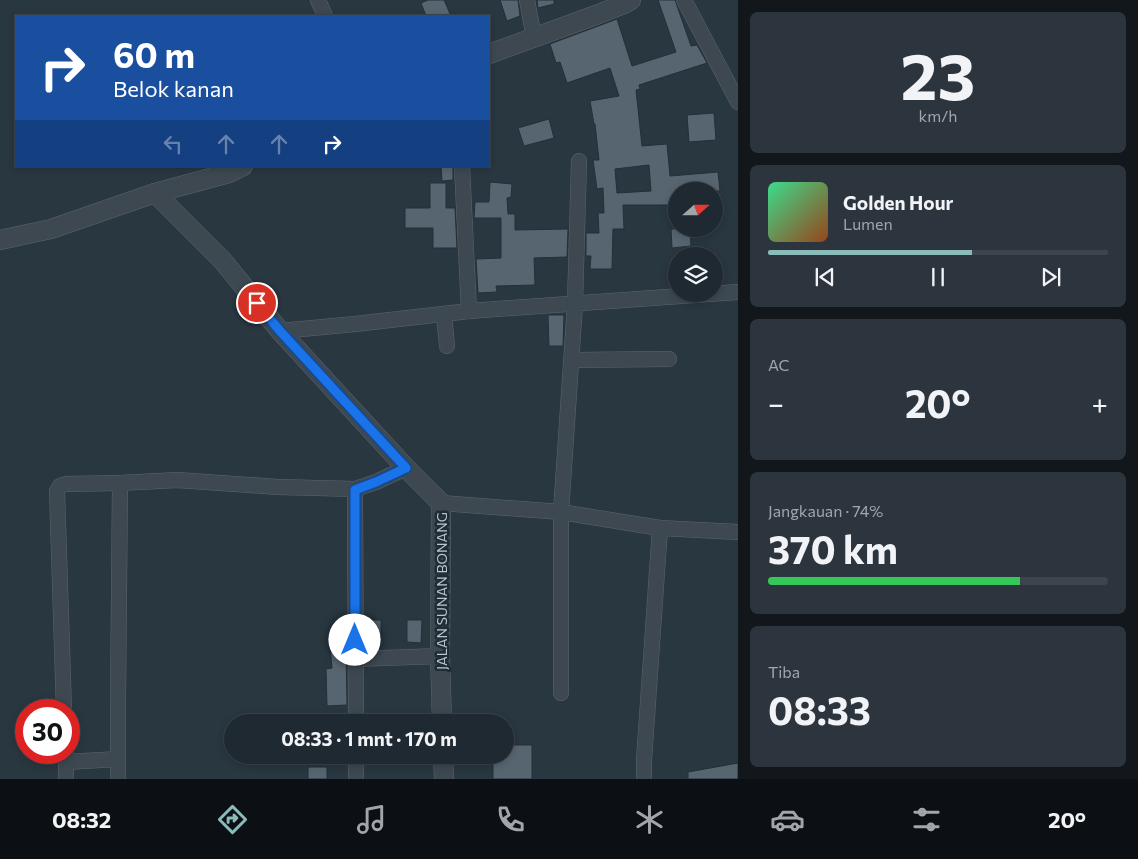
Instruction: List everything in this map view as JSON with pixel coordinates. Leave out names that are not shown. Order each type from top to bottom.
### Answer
[{"type":"street","points":[[318,0],[325,15]]},
{"type":"street","points":[[527,0],[534,38]]},
{"type":"street","points":[[490,54],[624,4],[630,0]]},
{"type":"street","points":[[684,0],[738,102]]},
{"type":"street","points":[[561,693],[561,512],[575,304],[579,161]]},
{"type":"street","points":[[0,240],[51,229],[155,193],[229,174],[241,167]]},
{"type":"street","points":[[462,167],[470,311]]},
{"type":"street","name":"JALAN SUNAN BONANG","points":[[155,193],[222,260],[280,331],[406,468],[441,503],[440,656],[442,714]]},
{"type":"street","points":[[280,331],[470,311],[738,292]]},
{"type":"street","points":[[444,315],[447,346]]},
{"type":"street","points":[[572,360],[669,359]]},
{"type":"street","points":[[64,699],[57,491],[60,486],[66,484],[177,480],[355,490],[406,468]]},
{"type":"street","points":[[118,779],[120,483]]},
{"type":"street","points":[[355,490],[356,714]]},
{"type":"street","points":[[441,503],[561,512],[660,528],[738,532]]},
{"type":"street","points":[[644,779],[660,528]]},
{"type":"street","points":[[355,659],[440,656]]},
{"type":"street","points":[[80,758],[118,759]]},
{"type":"street","points":[[66,764],[66,779]]},
{"type":"street","points":[[356,764],[356,779]]},
{"type":"street","points":[[443,764],[444,779]]},
{"type":"building","points":[[428,0],[444,0],[451,15],[426,15],[421,3]]},
{"type":"building","points":[[500,0],[518,0],[520,16],[507,21]]},
{"type":"building","points":[[537,0],[554,0],[554,4],[538,8]]},
{"type":"building","points":[[658,0],[675,0],[691,46],[697,45],[707,63],[639,85],[640,89],[636,90],[642,146],[667,144],[670,176],[718,172],[719,182],[668,182],[668,205],[623,205],[624,229],[613,229],[612,269],[590,269],[591,256],[586,256],[586,233],[599,233],[598,213],[604,213],[603,188],[597,189],[593,160],[599,160],[590,101],[619,96],[610,68],[567,83],[560,62],[556,63],[550,44],[617,19],[632,66],[676,52]],"holes":[[[649,165],[651,191],[617,193],[615,169]]]},
{"type":"building","points":[[714,113],[716,140],[689,142],[687,115]]},
{"type":"building","points":[[549,119],[554,138],[524,146],[518,128]]},
{"type":"building","points":[[441,167],[453,167],[453,180],[442,181]]},
{"type":"building","points":[[490,182],[512,184],[511,197],[507,198],[508,214],[515,214],[515,230],[568,229],[567,257],[534,258],[535,285],[496,286],[497,292],[478,293],[476,259],[501,258],[501,218],[474,218],[475,202],[489,202]]},
{"type":"building","points":[[430,183],[446,183],[446,208],[455,208],[457,248],[433,248],[433,228],[405,228],[405,208],[430,208]]},
{"type":"building","points":[[671,238],[691,238],[691,246],[672,247]]},
{"type":"building","points":[[548,315],[564,315],[563,346],[549,346]]},
{"type":"building","points":[[365,620],[381,620],[381,636],[365,637]]},
{"type":"building","points":[[407,620],[422,620],[421,643],[407,642]]},
{"type":"building","points":[[346,645],[347,705],[327,706],[326,669],[332,668],[330,646]]},
{"type":"building","points":[[514,745],[532,745],[532,779],[493,779],[493,764],[514,764]]},
{"type":"building","points":[[738,763],[738,779],[688,779],[688,772]]},
{"type":"building","points":[[308,767],[327,767],[327,779],[308,779]]},
{"type":"route","points":[[257,303],[280,331],[406,468],[355,490],[355,640]]}]
